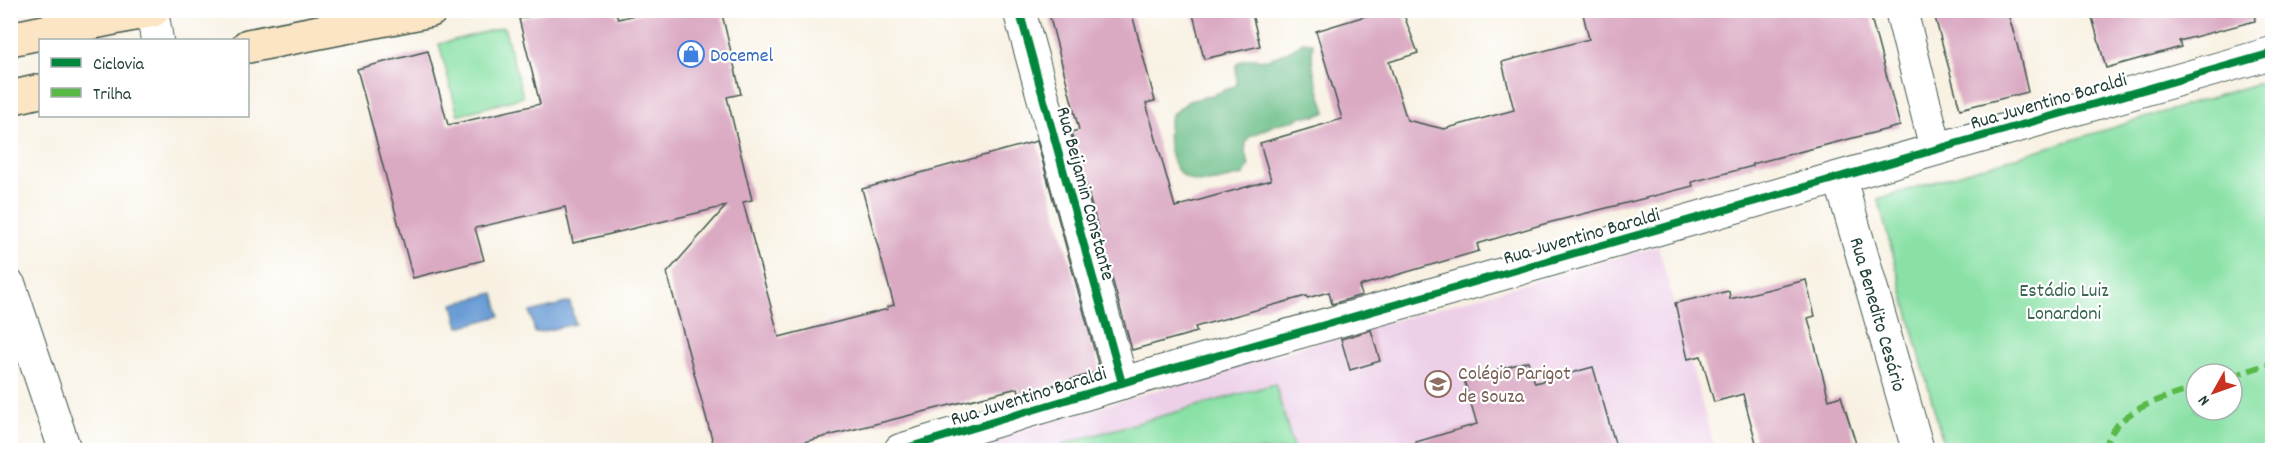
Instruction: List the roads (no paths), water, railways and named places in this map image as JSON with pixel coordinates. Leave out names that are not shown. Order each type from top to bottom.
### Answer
[{"type":"street","points":[[249,46],[431,10]]},
{"type":"street","name":"Rua Beijamin Constante","points":[[1019,10],[1122,384]]},
{"type":"street","points":[[1900,10],[1936,148]]},
{"type":"street","points":[[10,39],[152,11],[157,39]]},
{"type":"street","name":"Rua Juventino Baraldi","points":[[900,450],[1840,178],[1936,148],[2272,53]]},
{"type":"street","points":[[10,98],[39,91]]},
{"type":"street","name":"Rua Benedito Cesário","points":[[1840,178],[1918,450]]},
{"type":"street","points":[[10,286],[65,450]]},
{"type":"water","points":[[494,293],[500,316],[459,327],[453,304]]},
{"type":"water","points":[[570,302],[575,324],[535,333],[530,312]]},
{"type":"place","name":"Docemel","points":[[691,54]]},
{"type":"place","name":"Colégio Parigot de Souza","points":[[1438,384]]},
{"type":"park label","name":"Estádio Luiz Lonardoni","points":[[2064,300]]}]
